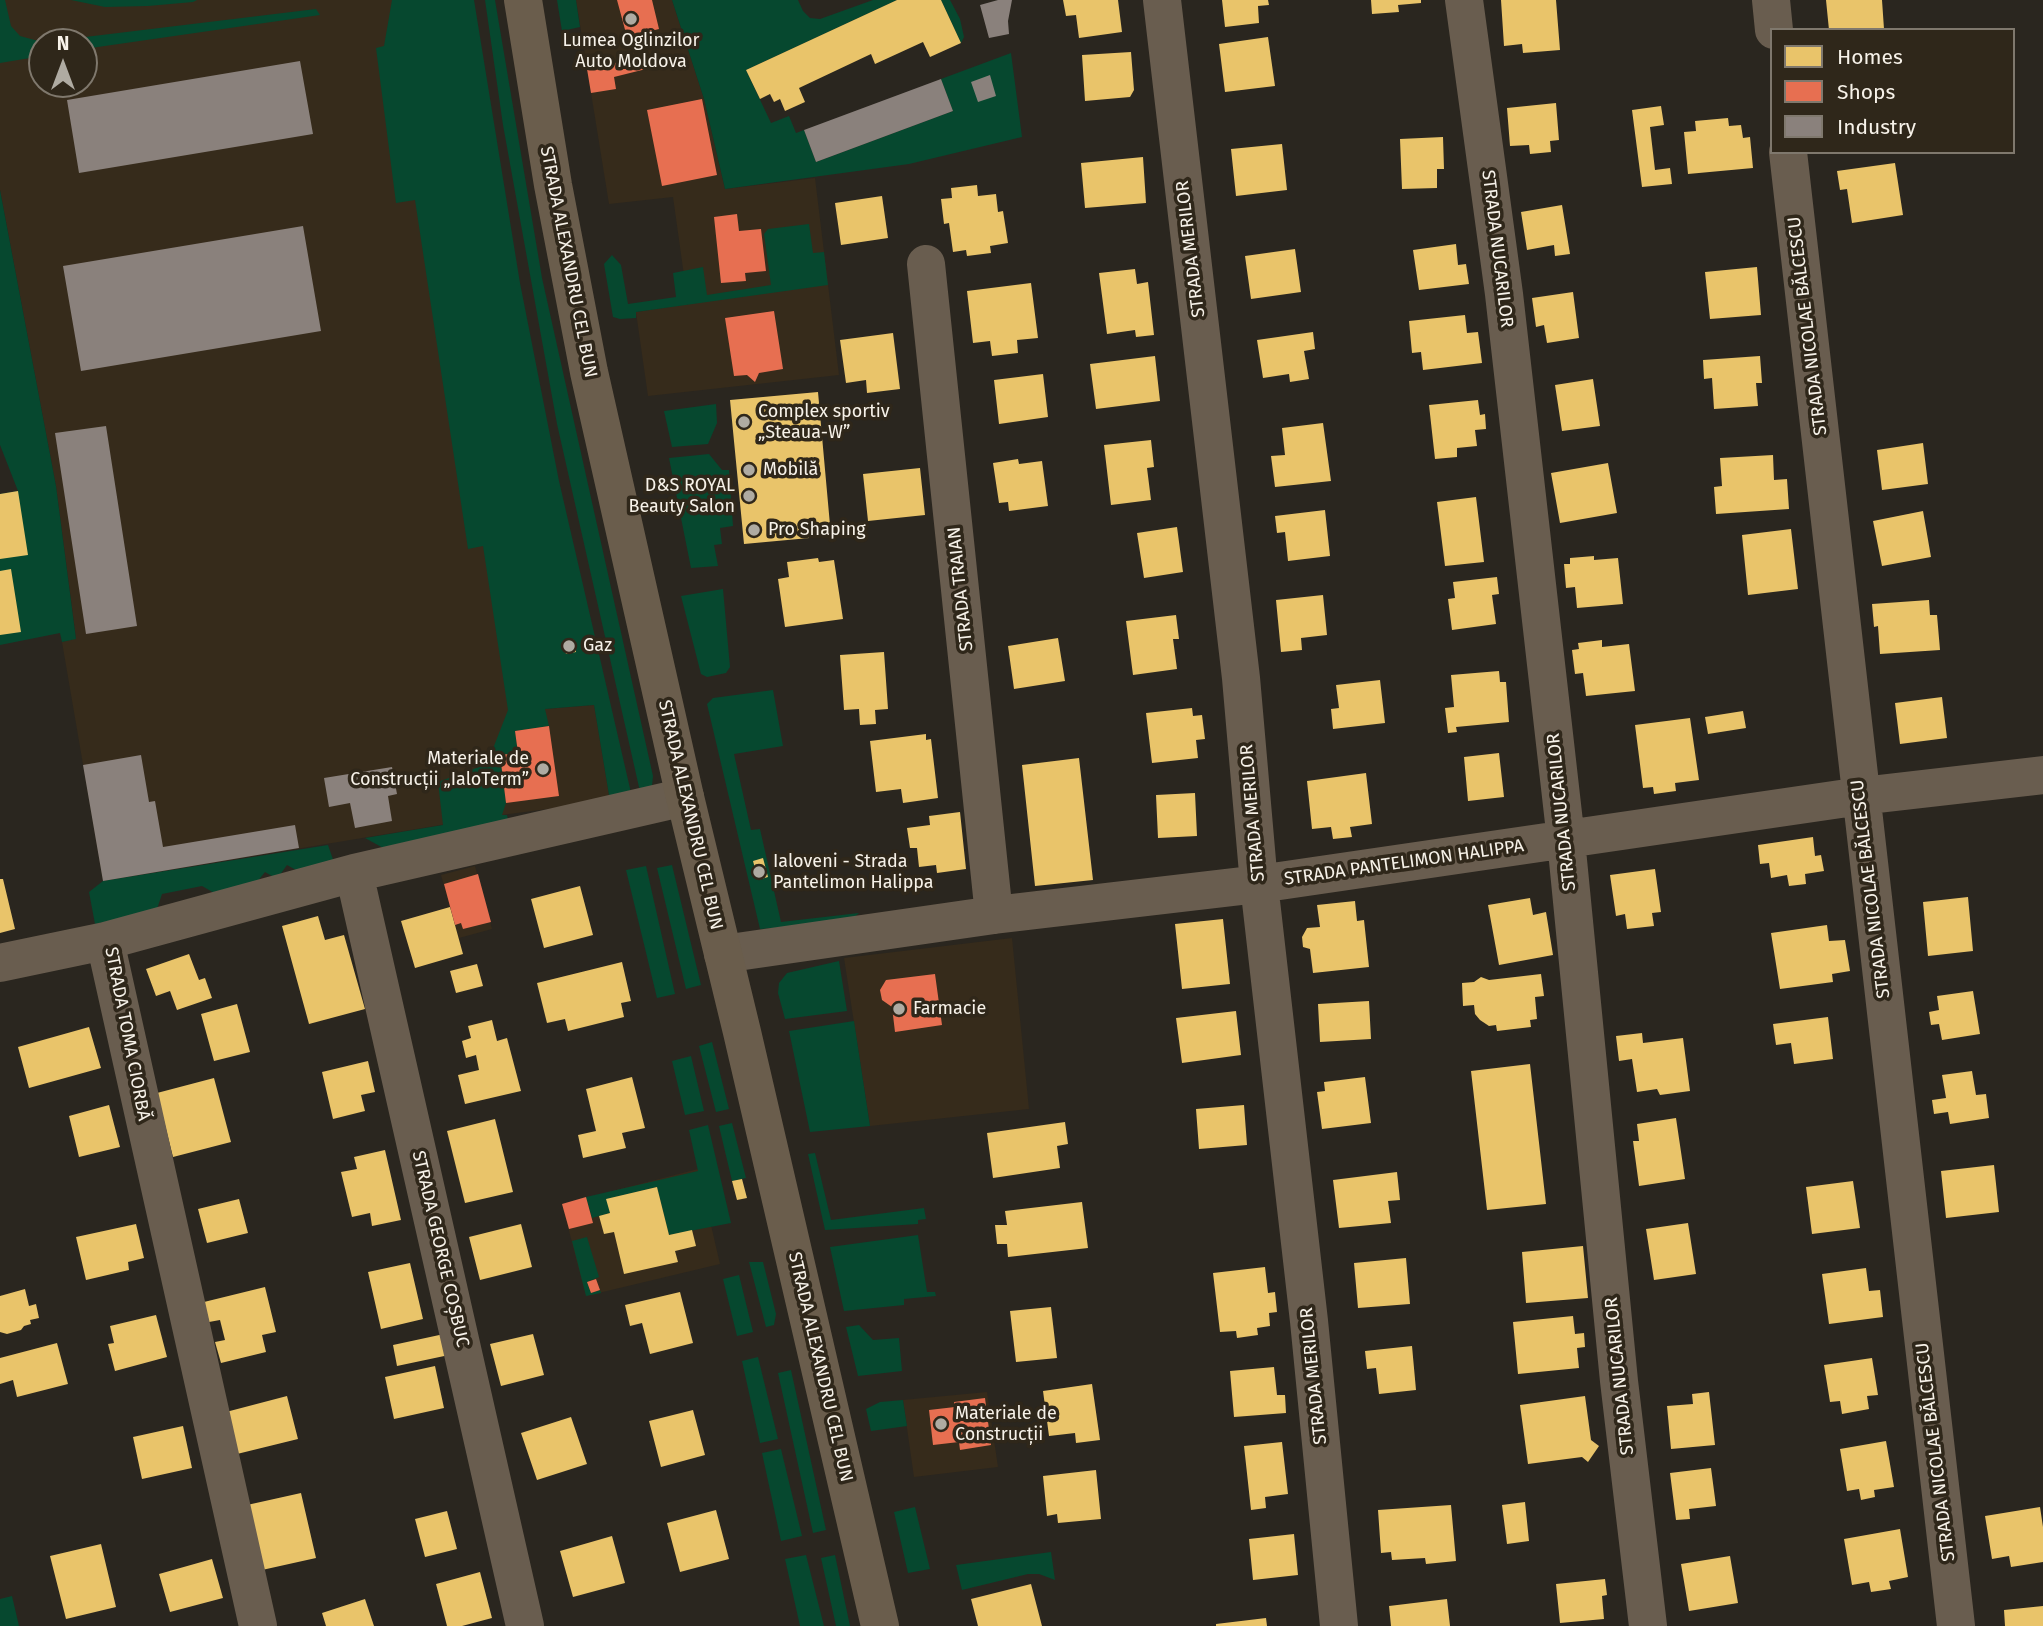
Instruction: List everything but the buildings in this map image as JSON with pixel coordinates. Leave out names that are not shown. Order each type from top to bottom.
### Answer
[{"type":"main road","name":"STRADA ALEXANDRU CEL BUN","points":[[523,0],[553,184],[589,372],[685,797],[880,1626]]},
{"type":"street","name":"STRADA MERILOR","points":[[1162,0],[1241,678],[1259,884],[1309,1321],[1339,1626]]},
{"type":"street","name":"STRADA NUCARILOR","points":[[1464,0],[1504,294],[1566,840],[1619,1381],[1648,1626]]},
{"type":"street","points":[[1771,0],[1774,28]]},
{"type":"street","name":"STRADA NICOLAE BĂLCESCU","points":[[1788,154],[1956,1626]]},
{"type":"street","name":"STRADA TRAIAN","points":[[926,264],[994,915]]},
{"type":"street","name":"STRADA PANTELIMON HALIPPA","points":[[723,954],[994,915],[1259,884],[1860,796],[2043,775]]},
{"type":"street","name":"STRADA TOMA CIORBĂ","points":[[258,1626],[105,941],[354,873],[685,797]]},
{"type":"street","name":"STRADA GEORGE COȘBUC","points":[[354,873],[525,1626]]},
{"type":"street","points":[[0,963],[105,941]]},
{"type":"shaded area","points":[[0,0],[441,0],[545,709],[594,705],[610,801],[501,815],[103,881],[62,642],[76,638],[56,486],[0,190]]},
{"type":"shaded area","points":[[576,0],[672,0],[704,99],[725,189],[815,178],[839,375],[648,396],[636,312],[688,304],[673,197],[609,204]]},
{"type":"shaded area","points":[[475,866],[492,929],[459,938],[441,875]]},
{"type":"shaded area","points":[[1012,938],[1029,1109],[870,1126],[844,958]]},
{"type":"shaded area","points":[[698,1169],[720,1264],[586,1296],[562,1204]]},
{"type":"shaded area","points":[[987,1392],[998,1467],[914,1477],[903,1400]]},
{"type":"green space","points":[[0,0],[5,0],[11,26],[20,36],[28,38],[28,58],[0,63]]},
{"type":"green space","points":[[71,0],[197,0],[148,6],[105,7]]},
{"type":"green space","points":[[392,0],[474,0],[520,283],[559,481],[632,797],[610,801],[594,705],[545,709],[549,726],[515,731],[518,753],[500,756],[506,803],[502,815],[507,815],[509,824],[387,850],[365,838],[443,825],[438,782],[487,764],[508,710],[483,546],[468,549],[415,200],[396,203],[376,48],[384,46]]},
{"type":"green space","points":[[485,0],[495,0],[542,278],[653,776],[652,786],[641,796],[557,424],[503,125]]},
{"type":"green space","points":[[557,0],[576,0],[580,27],[562,31]]},
{"type":"green space","points":[[672,0],[798,0],[810,18],[820,19],[873,0],[897,0],[746,70],[771,123],[789,116],[796,133],[804,130],[816,162],[953,111],[941,79],[1011,53],[1022,137],[909,164],[725,189],[704,99]]},
{"type":"green space","points":[[941,0],[950,0],[960,19],[964,37],[961,43]]},
{"type":"green space","points":[[316,9],[320,15],[98,47],[98,35]]},
{"type":"green space","points":[[0,190],[56,486],[76,639],[62,642],[60,633],[0,645],[0,494],[18,491],[0,445]]},
{"type":"green space","points":[[809,224],[813,253],[824,252],[828,285],[636,312],[636,318],[613,317],[604,264],[612,255],[621,265],[628,304],[676,297],[673,273],[703,267],[707,295],[771,285],[764,234],[768,229]]},
{"type":"green space","points":[[716,404],[717,423],[708,444],[672,447],[664,411]]},
{"type":"green space","points":[[709,454],[722,470],[729,470],[733,526],[720,528],[722,544],[714,545],[718,566],[691,568],[669,458]]},
{"type":"green space","points":[[723,589],[730,667],[726,673],[707,677],[701,674],[681,596]]},
{"type":"green space","points":[[773,690],[783,746],[734,754],[751,830],[760,829],[781,922],[859,913],[848,923],[760,929],[707,704],[713,698]]},
{"type":"green space","points":[[328,845],[336,868],[307,876],[287,865],[277,879],[265,872],[253,887],[216,894],[202,886],[162,894],[156,912],[95,924],[89,892],[103,881]]},
{"type":"green space","points":[[672,865],[701,985],[686,989],[657,868]]},
{"type":"green space","points":[[646,866],[675,994],[657,998],[626,870]]},
{"type":"green space","points":[[839,961],[847,1011],[785,1019],[778,993],[779,983],[787,973]]},
{"type":"green space","points":[[854,1021],[870,1126],[810,1132],[789,1031]]},
{"type":"green space","points":[[712,1042],[729,1109],[716,1112],[699,1046]]},
{"type":"green space","points":[[691,1056],[704,1111],[685,1115],[672,1061]]},
{"type":"green space","points":[[732,1123],[746,1178],[732,1181],[719,1126]]},
{"type":"green space","points":[[708,1125],[731,1223],[669,1235],[657,1187],[607,1199],[610,1213],[592,1218],[586,1197],[698,1171],[689,1130]]},
{"type":"green space","points":[[815,1153],[831,1220],[924,1208],[926,1219],[918,1220],[918,1224],[825,1230],[808,1154]]},
{"type":"green space","points":[[918,1235],[927,1292],[935,1292],[936,1296],[904,1299],[904,1305],[844,1311],[830,1247]]},
{"type":"green space","points":[[587,1237],[599,1277],[587,1282],[591,1293],[600,1290],[601,1293],[586,1296],[572,1241]]},
{"type":"green space","points":[[749,1262],[763,1262],[776,1314],[774,1325],[766,1327]]},
{"type":"green space","points":[[739,1275],[753,1332],[737,1336],[723,1279]]},
{"type":"green space","points":[[859,1325],[873,1340],[899,1338],[902,1371],[858,1376],[846,1327]]},
{"type":"green space","points":[[758,1357],[778,1439],[760,1443],[742,1361]]},
{"type":"green space","points":[[791,1370],[826,1530],[813,1533],[778,1373]]},
{"type":"green space","points":[[903,1400],[907,1426],[871,1431],[866,1409],[880,1402]]},
{"type":"green space","points":[[781,1449],[802,1536],[781,1541],[762,1453]]},
{"type":"green space","points":[[915,1507],[930,1569],[908,1573],[894,1512]]},
{"type":"green space","points":[[1051,1552],[1055,1580],[1039,1574],[1028,1574],[962,1590],[956,1565]]},
{"type":"green space","points":[[806,1555],[824,1626],[800,1626],[785,1559]]},
{"type":"green space","points":[[835,1555],[850,1626],[836,1626],[821,1558]]},
{"type":"green space","points":[[12,1596],[19,1626],[0,1626],[0,1599]]},
{"type":"place","name":"Lumea Oglinzilor Auto Moldova","points":[[631,19]]},
{"type":"place","name":"Complex sportiv „Steaua-W”","points":[[744,422]]},
{"type":"place","name":"Mobilă","points":[[749,470]]},
{"type":"place","name":"D&S ROYAL Beauty Salon","points":[[749,496]]},
{"type":"place","name":"Pro Shaping","points":[[754,530]]},
{"type":"place","name":"Gaz","points":[[569,646]]},
{"type":"place","name":"Materiale de Construcții „IaloTerm”","points":[[543,769]]},
{"type":"place","name":"Ialoveni - Strada Pantelimon Halippa","points":[[759,872]]},
{"type":"place","name":"Farmacie","points":[[899,1009]]},
{"type":"place","name":"Materiale de Construcții","points":[[941,1424]]}]
